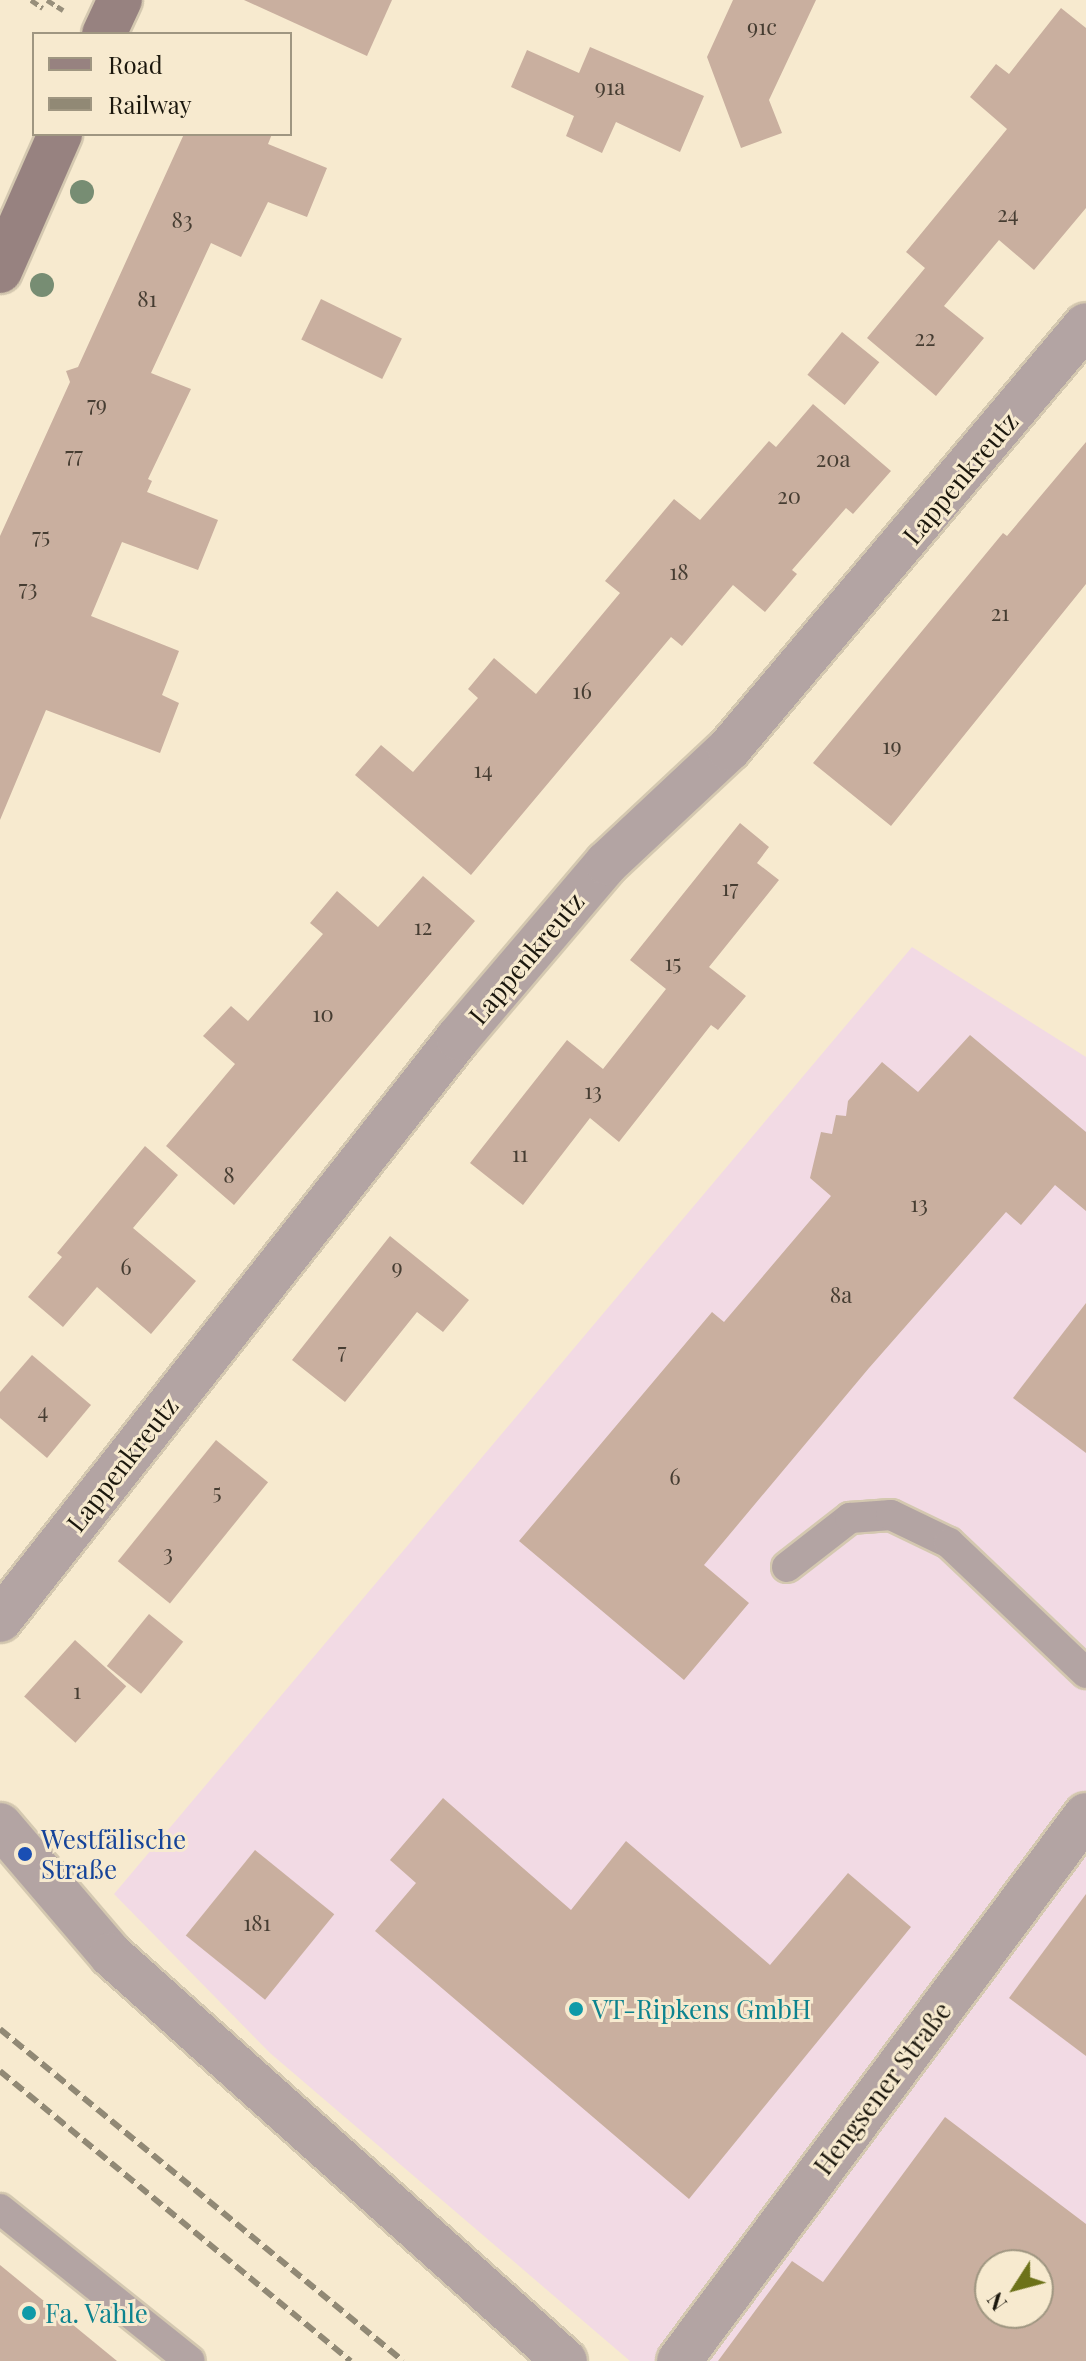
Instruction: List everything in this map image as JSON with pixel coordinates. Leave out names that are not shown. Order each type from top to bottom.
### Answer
[{"type":"main road","points":[[105,32],[120,0]]},
{"type":"main road","points":[[0,271],[59,136]]},
{"type":"street","name":"Lappenkreutz","points":[[0,1620],[458,1038],[607,863],[729,749],[1086,325]]},
{"type":"street","name":"Hengsener Straße","points":[[679,2361],[1086,1815]]},
{"type":"street","points":[[0,1825],[111,1955],[565,2361]]},
{"type":"lane","points":[[787,1567],[850,1518],[891,1515],[949,1543],[1086,1673]]},
{"type":"lane","points":[[0,2209],[190,2361]]},
{"type":"path","points":[[31,0],[43,8]]},
{"type":"shaded area","points":[[912,947],[1086,1057],[1086,2361],[630,2361],[270,2053],[114,1894]]},
{"type":"building","points":[[244,0],[392,0],[367,56]]},
{"type":"building","points":[[733,0],[816,0],[769,100],[782,133],[741,148],[707,57]]},
{"type":"building","points":[[1061,8],[1086,28],[1086,208],[1034,270],[999,240],[944,306],[984,338],[936,396],[867,338],[925,268],[906,252],[1007,129],[970,97],[996,64],[1009,74]]},
{"type":"building","points":[[590,47],[704,96],[680,152],[616,122],[602,153],[566,136],[574,116],[511,87],[527,50],[579,73]]},
{"type":"building","points":[[183,136],[271,136],[268,144],[327,168],[307,217],[268,202],[241,257],[211,243],[151,373],[191,389],[148,479],[152,481],[147,492],[218,520],[198,570],[122,542],[91,616],[179,651],[162,695],[179,703],[160,753],[46,710],[0,820],[0,536],[70,382],[66,371],[78,367]]},
{"type":"building","points":[[321,299],[402,338],[382,379],[301,339]]},
{"type":"building","points":[[842,332],[879,362],[845,405],[807,375]]},
{"type":"building","points":[[813,404],[891,471],[853,514],[846,508],[792,570],[797,574],[765,612],[733,585],[682,646],[671,637],[471,875],[355,775],[381,745],[413,772],[478,698],[468,689],[494,658],[536,694],[620,593],[605,581],[674,499],[700,520],[769,441],[776,447]]},
{"type":"building","points":[[1086,442],[1086,584],[891,826],[813,763],[1003,533],[1007,536]]},
{"type":"building","points":[[740,823],[769,847],[757,863],[779,880],[709,967],[746,996],[718,1030],[711,1025],[619,1142],[590,1118],[523,1205],[470,1163],[567,1040],[603,1069],[666,989],[630,960]]},
{"type":"building","points":[[423,876],[475,921],[234,1205],[166,1146],[235,1064],[203,1036],[231,1006],[248,1021],[323,934],[310,923],[337,891],[378,927]]},
{"type":"building","points":[[970,1035],[1086,1132],[1086,1211],[1055,1185],[1021,1225],[1006,1212],[869,1368],[704,1565],[749,1603],[684,1680],[519,1541],[712,1312],[724,1322],[831,1196],[810,1178],[821,1132],[832,1134],[836,1115],[846,1116],[848,1101],[882,1062],[918,1092]]},
{"type":"building","points":[[145,1146],[178,1175],[133,1228],[196,1281],[151,1334],[97,1287],[63,1327],[28,1297],[62,1257],[57,1253]]},
{"type":"building","points":[[390,1236],[469,1300],[443,1332],[417,1312],[345,1402],[292,1360]]},
{"type":"building","points":[[1086,1303],[1086,1453],[1013,1398]]},
{"type":"building","points":[[32,1355],[91,1405],[47,1458],[0,1418],[0,1392]]},
{"type":"building","points":[[216,1440],[268,1482],[170,1603],[118,1561]]},
{"type":"building","points":[[149,1614],[183,1642],[141,1694],[107,1666]]},
{"type":"building","points":[[75,1640],[126,1686],[75,1743],[24,1696]]},
{"type":"building","name":"VT-Ripkens GmbH","points":[[443,1798],[571,1910],[626,1841],[770,1965],[848,1873],[911,1927],[689,2199],[375,1931],[416,1883],[390,1860]]},
{"type":"building","points":[[255,1850],[334,1914],[265,2000],[186,1935]]},
{"type":"building","points":[[1086,1894],[1086,2056],[1009,1998]]},
{"type":"building","points":[[945,2117],[1086,2224],[1086,2361],[718,2361],[792,2261],[823,2282]]},
{"type":"building","name":"Fa. Vahle","points":[[0,2265],[117,2361],[0,2361]]},
{"type":"railway","points":[[0,2029],[403,2361]]},
{"type":"railway","points":[[0,2071],[351,2361]]},
{"type":"place","name":"Westfälische Straße","points":[[25,1854]]},
{"type":"place","name":"VT-Ripkens GmbH","points":[[576,2009]]},
{"type":"place","name":"Fa. Vahle","points":[[29,2313]]}]
